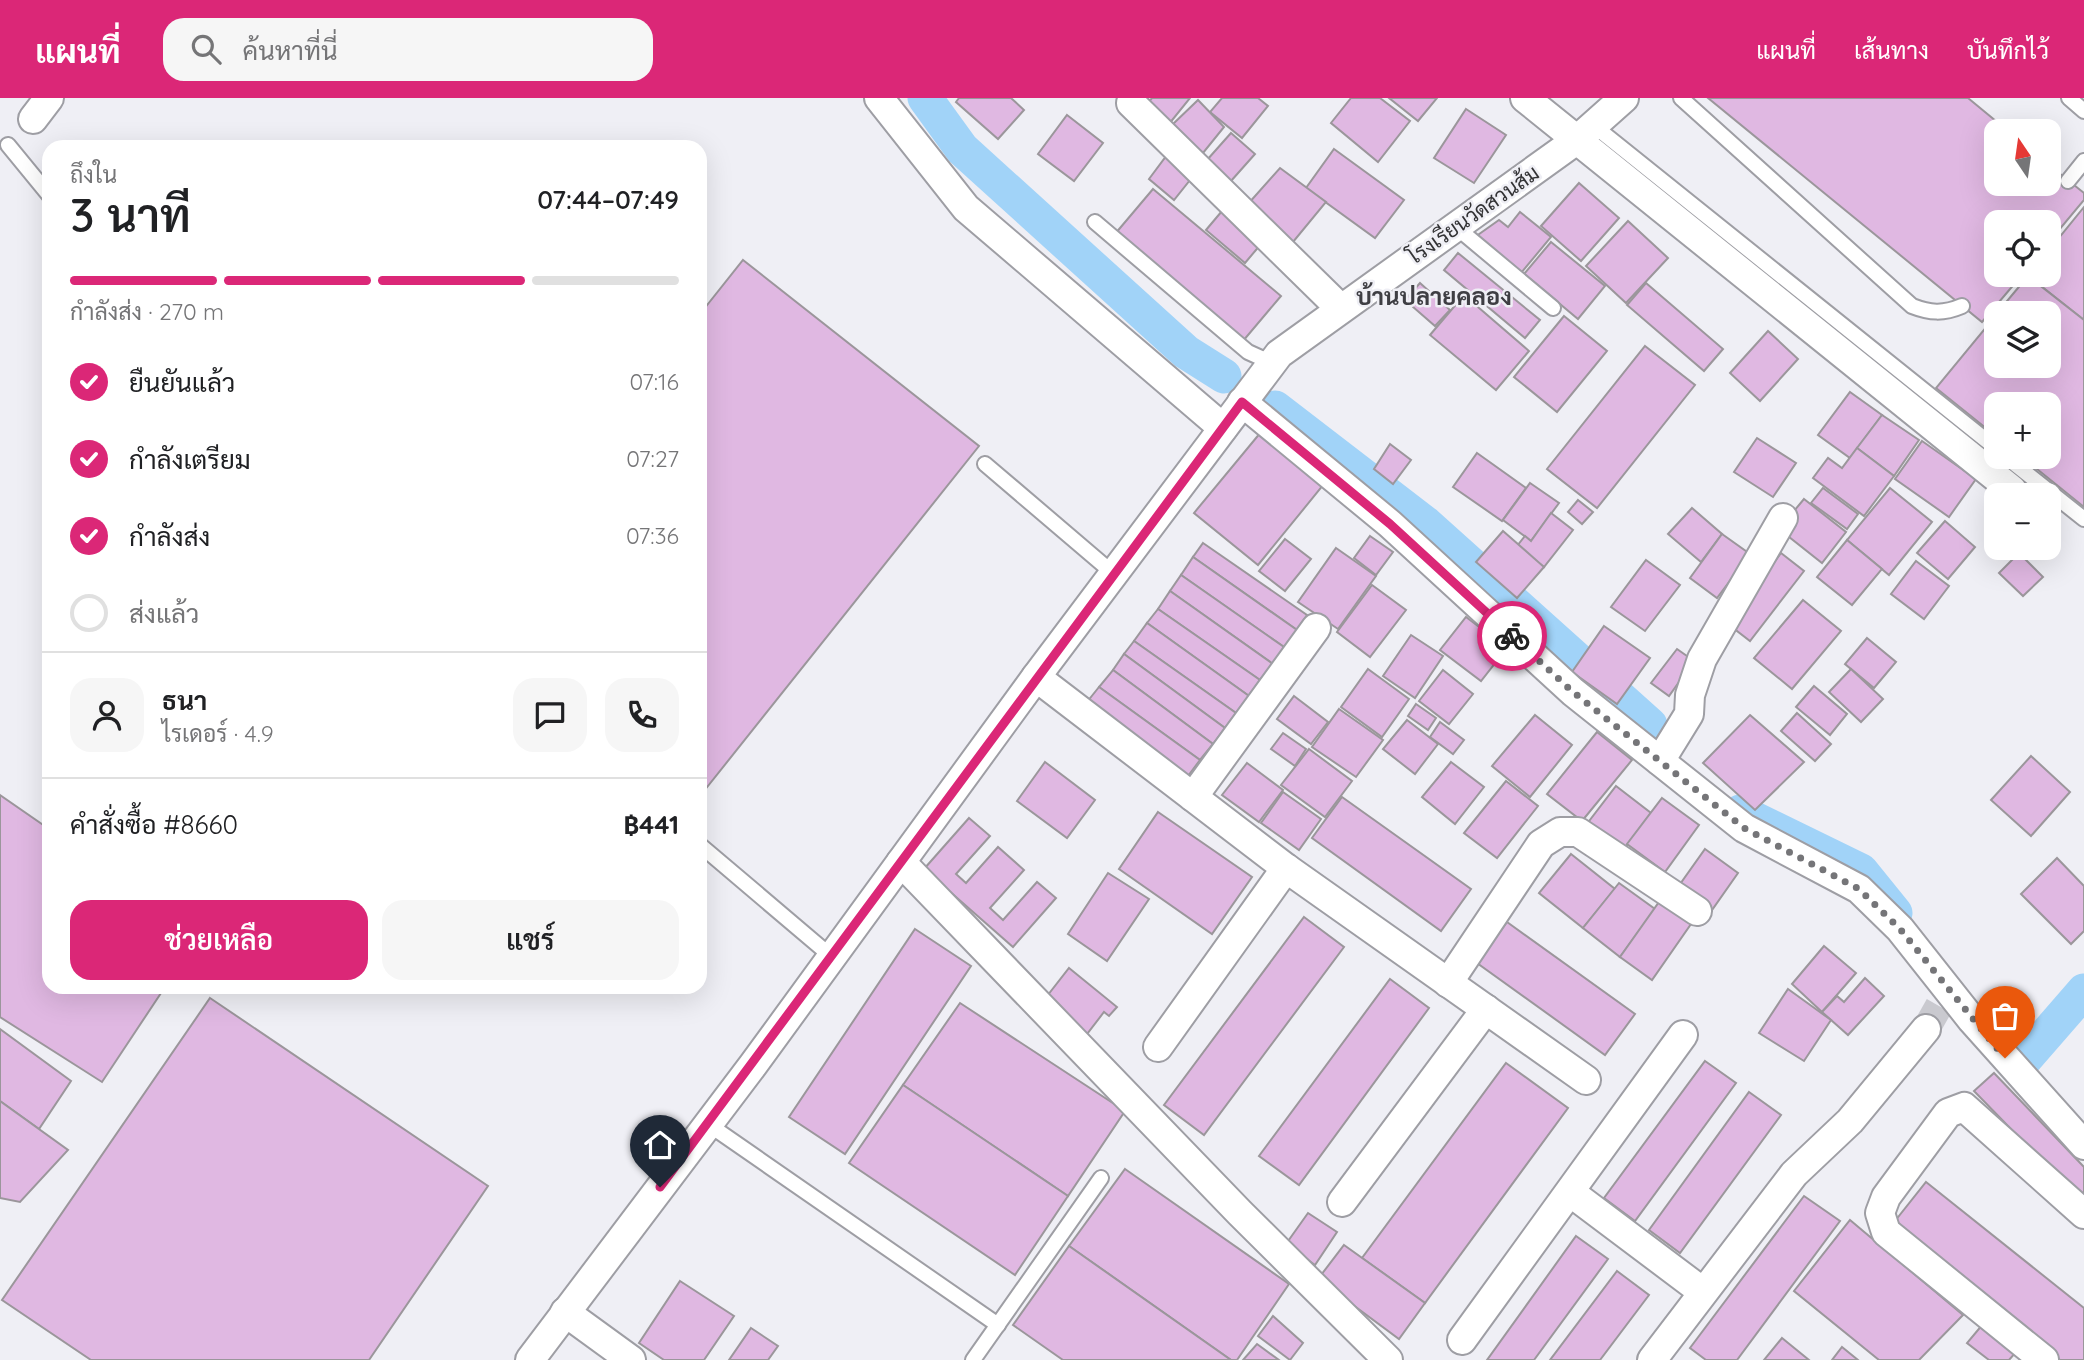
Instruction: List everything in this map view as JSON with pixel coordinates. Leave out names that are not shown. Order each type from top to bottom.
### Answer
[{"type":"street","points":[[878,98],[967,208],[1223,428]]},
{"type":"street","points":[[1525,98],[1585,132],[2004,483]]},
{"type":"street","name":"โรงเรียนวัดสวนส้ม","points":[[530,1360],[1279,354],[1585,132],[1624,98]]},
{"type":"street","points":[[1131,103],[1340,308]]},
{"type":"street","points":[[1242,402],[1390,524],[1573,692],[1744,828],[1859,889],[1900,929],[1938,1009],[2084,1145]]},
{"type":"street","points":[[1660,761],[1689,714],[1690,695],[1702,659],[1783,518]]},
{"type":"street","points":[[1193,797],[1316,628]]},
{"type":"street","points":[[1036,677],[1286,868],[1586,1080]]},
{"type":"street","points":[[1448,983],[1541,844],[1560,832],[1578,832],[1697,911]]},
{"type":"street","points":[[901,862],[1240,1213],[1388,1360]]},
{"type":"street","points":[[1158,1047],[1286,868]]},
{"type":"street","points":[[1342,1202],[1486,1009]]},
{"type":"street","points":[[1652,1360],[1794,1174],[1850,1121],[1938,1009]]},
{"type":"street","points":[[1462,1340],[1683,1035]]},
{"type":"street","points":[[2044,1360],[1886,1232],[1880,1213],[1886,1196],[1948,1113],[1964,1107],[2084,1213]]},
{"type":"street","points":[[1570,1192],[1703,1292]]},
{"type":"street","points":[[565,1312],[631,1360]]},
{"type":"lane","points":[[1681,98],[1912,306],[1929,313],[1950,311],[1962,306]]},
{"type":"lane","points":[[2069,98],[2084,111]]},
{"type":"lane","points":[[1585,132],[1984,439]]},
{"type":"lane","points":[[8,145],[42,186]]},
{"type":"lane","points":[[2068,181],[2084,160]]},
{"type":"lane","points":[[1095,222],[1248,352],[1272,363]]},
{"type":"lane","points":[[1456,226],[1553,307]]},
{"type":"lane","points":[[985,464],[1114,574]]},
{"type":"lane","points":[[2021,469],[2084,519]]},
{"type":"lane","points":[[707,851],[832,957]]},
{"type":"lane","points":[[708,1124],[998,1325]]},
{"type":"lane","points":[[973,1360],[1101,1178]]},
{"type":"building","points":[[959,98],[1011,98],[1024,110],[998,139],[956,102]]},
{"type":"building","points":[[1152,98],[1190,98],[1169,124],[1146,105]]},
{"type":"building","points":[[1222,98],[1258,98],[1268,106],[1242,138],[1210,112]]},
{"type":"building","points":[[1351,98],[1380,98],[1410,121],[1378,162],[1331,123]]},
{"type":"building","points":[[1389,98],[1437,98],[1418,121]]},
{"type":"building","points":[[1708,98],[1968,98],[1993,119],[1984,119],[1984,196],[2062,196],[2062,175],[2084,193],[2084,200],[2061,228],[2061,210],[1984,210],[1984,287],[2012,287],[2000,301],[1984,301],[1982,322]]},
{"type":"building","points":[[1198,100],[1224,127],[1203,153],[1172,125]]},
{"type":"building","points":[[1466,109],[1506,135],[1474,183],[1434,158]]},
{"type":"building","points":[[1067,115],[1103,143],[1074,181],[1038,154]]},
{"type":"building","points":[[1231,133],[1255,154],[1231,181],[1207,160]]},
{"type":"building","points":[[1334,149],[1404,200],[1375,238],[1306,188]]},
{"type":"building","points":[[1167,155],[1194,175],[1174,200],[1149,179]]},
{"type":"building","points":[[1280,168],[1326,202],[1293,242],[1248,204]]},
{"type":"building","points":[[1579,183],[1619,218],[1581,261],[1541,226]]},
{"type":"building","points":[[1153,189],[1281,296],[1243,341],[1115,234]]},
{"type":"building","points":[[2084,207],[2084,320],[2042,287],[2061,287],[2061,235]]},
{"type":"building","points":[[1222,211],[1261,244],[1245,263],[1206,230]]},
{"type":"building","points":[[1520,212],[1551,237],[1521,273],[1475,237],[1499,220],[1508,227]]},
{"type":"building","points":[[1628,221],[1668,258],[1626,303],[1586,266]]},
{"type":"building","points":[[1551,242],[1605,286],[1578,319],[1524,274]]},
{"type":"building","points":[[1458,253],[1540,320],[1525,338],[1444,270]]},
{"type":"building","points":[[743,260],[979,446],[707,787],[707,305]]},
{"type":"building","points":[[1420,283],[1450,310],[1435,326],[1405,300]]},
{"type":"building","points":[[1646,283],[1723,349],[1704,371],[1627,305]]},
{"type":"building","points":[[2019,287],[2042,287],[2060,301],[2007,301]]},
{"type":"building","points":[[1464,295],[1529,351],[1496,390],[1430,335]]},
{"type":"building","points":[[2061,302],[2084,320],[2084,507],[2061,488],[2061,483],[2054,483],[2037,469],[2061,469],[2061,392],[1984,392],[1984,427],[1936,388],[1984,330],[1984,378],[2061,378]]},
{"type":"building","points":[[1564,316],[1607,351],[1557,412],[1514,377]]},
{"type":"building","points":[[1768,331],[1798,359],[1760,401],[1730,373]]},
{"type":"building","points":[[1645,346],[1695,385],[1597,508],[1547,469]]},
{"type":"building","points":[[1850,392],[1882,415],[1850,458],[1818,435]]},
{"type":"building","points":[[1882,415],[1919,440],[1894,476],[1857,448]]},
{"type":"building","points":[[1261,432],[1324,484],[1258,565],[1194,513]]},
{"type":"building","points":[[1757,438],[1796,463],[1773,497],[1734,472]]},
{"type":"building","points":[[1922,441],[1976,479],[1949,517],[1895,479]]},
{"type":"building","points":[[1390,444],[1411,460],[1393,484],[1374,469]]},
{"type":"building","points":[[1857,448],[1894,476],[1864,516],[1813,478],[1828,458],[1842,468]]},
{"type":"building","points":[[1477,453],[1526,488],[1502,521],[1453,487]]},
{"type":"building","points":[[1530,483],[1559,503],[1531,541],[1503,520]]},
{"type":"building","points":[[1823,488],[1858,514],[1847,529],[1811,503]]},
{"type":"building","points":[[1890,488],[1932,522],[1889,575],[1847,540]]},
{"type":"building","points":[[1804,499],[1846,532],[1822,563],[1779,529]]},
{"type":"building","points":[[1578,500],[1593,512],[1582,524],[1568,512]]},
{"type":"building","points":[[1692,508],[1722,534],[1701,562],[1668,534]]},
{"type":"building","points":[[1551,513],[1573,530],[1544,567],[1517,546],[1525,536],[1531,541]]},
{"type":"building","points":[[1945,521],[1975,547],[1948,579],[1917,553]]},
{"type":"building","points":[[1503,531],[1544,567],[1517,598],[1476,562]]},
{"type":"building","points":[[1722,534],[1750,554],[1717,598],[1690,578]]},
{"type":"building","points":[[1370,536],[1393,552],[1376,575],[1354,558]]},
{"type":"building","points":[[1285,539],[1311,559],[1285,591],[1259,571]]},
{"type":"building","points":[[1847,540],[1882,569],[1852,605],[1817,577]]},
{"type":"building","points":[[1203,543],[1307,615],[1297,630],[1193,557]]},
{"type":"building","points":[[1336,548],[1376,576],[1338,629],[1298,602]]},
{"type":"building","points":[[1781,553],[1804,571],[1750,641],[1728,624]]},
{"type":"building","points":[[1193,557],[1297,630],[1284,647],[1181,575]]},
{"type":"building","points":[[1646,560],[1680,585],[1645,631],[1611,607]]},
{"type":"building","points":[[2012,560],[2026,560],[2043,577],[2023,596],[1999,573]]},
{"type":"building","points":[[1916,561],[1949,586],[1924,619],[1891,594]]},
{"type":"building","points":[[1181,575],[1284,647],[1273,664],[1170,591]]},
{"type":"building","points":[[1372,585],[1406,610],[1370,657],[1337,632]]},
{"type":"building","points":[[1170,591],[1273,664],[1260,680],[1158,609]]},
{"type":"building","points":[[1803,600],[1841,631],[1792,689],[1754,658]]},
{"type":"building","points":[[1158,609],[1260,680],[1249,696],[1147,623]]},
{"type":"building","points":[[1466,617],[1507,648],[1481,681],[1440,650]]},
{"type":"building","points":[[1147,623],[1249,696],[1236,713],[1134,641]]},
{"type":"building","points":[[1604,626],[1650,658],[1617,704],[1572,672]]},
{"type":"building","points":[[1411,635],[1443,656],[1415,698],[1383,676]]},
{"type":"building","points":[[1867,638],[1896,662],[1874,688],[1845,664]]},
{"type":"building","points":[[1134,641],[1236,713],[1225,728],[1124,654]]},
{"type":"building","points":[[1677,649],[1694,661],[1669,696],[1651,683]]},
{"type":"building","points":[[1124,654],[1225,728],[1213,744],[1113,670]]},
{"type":"building","points":[[1368,669],[1409,699],[1382,737],[1341,707]]},
{"type":"building","points":[[1851,669],[1883,699],[1861,722],[1829,692]]},
{"type":"building","points":[[1113,670],[1213,744],[1200,760],[1099,687]]},
{"type":"building","points":[[1443,670],[1473,694],[1449,724],[1419,701]]},
{"type":"building","points":[[1814,686],[1847,714],[1830,735],[1796,707]]},
{"type":"building","points":[[1099,687],[1200,760],[1188,776],[1087,702]]},
{"type":"building","points":[[1294,696],[1328,722],[1311,744],[1277,719]]},
{"type":"building","points":[[1416,704],[1436,718],[1428,730],[1408,716]]},
{"type":"building","points":[[1339,709],[1383,740],[1356,777],[1312,747]]},
{"type":"building","points":[[1797,713],[1831,744],[1815,761],[1781,731]]},
{"type":"building","points":[[1535,715],[1572,745],[1530,797],[1492,766]]},
{"type":"building","points":[[1750,715],[1804,762],[1755,810],[1703,763]]},
{"type":"building","points":[[1407,720],[1438,744],[1415,774],[1383,749]]},
{"type":"building","points":[[1440,722],[1464,740],[1453,754],[1430,737]]},
{"type":"building","points":[[1597,732],[1632,760],[1582,821],[1547,794]]},
{"type":"building","points":[[1283,733],[1306,749],[1295,766],[1271,749]]},
{"type":"building","points":[[1309,749],[1352,781],[1325,817],[1281,785]]},
{"type":"building","points":[[2031,756],[2070,792],[2031,836],[1991,800]]},
{"type":"building","points":[[1045,762],[1095,800],[1067,838],[1017,801]]},
{"type":"building","points":[[1451,762],[1484,787],[1455,824],[1422,797]]},
{"type":"building","points":[[1247,763],[1283,790],[1259,822],[1222,795]]},
{"type":"building","points":[[1506,781],[1538,806],[1497,858],[1464,833]]},
{"type":"building","points":[[1616,786],[1651,813],[1618,857],[1583,829]]},
{"type":"building","points":[[1283,792],[1321,819],[1299,850],[1261,823]]},
{"type":"building","points":[[0,795],[42,824],[42,994],[160,994],[102,1082],[0,1017]]},
{"type":"building","points":[[1342,797],[1471,889],[1441,931],[1312,838]]},
{"type":"building","points":[[1662,798],[1699,825],[1665,872],[1627,844]]},
{"type":"building","points":[[1158,812],[1252,877],[1212,934],[1119,869]]},
{"type":"building","points":[[969,818],[990,836],[956,874],[966,883],[998,847],[1024,870],[990,908],[1003,920],[1037,882],[1056,898],[1013,947],[924,869]]},
{"type":"building","points":[[1705,849],[1738,873],[1712,910],[1678,887]]},
{"type":"building","points":[[1571,854],[1615,889],[1583,928],[1539,893]]},
{"type":"building","points":[[2057,858],[2084,886],[2084,931],[2071,944],[2021,894]]},
{"type":"building","points":[[1108,873],[1149,899],[1107,961],[1068,934]]},
{"type":"building","points":[[1619,883],[1655,909],[1620,957],[1583,928]]},
{"type":"building","points":[[1659,902],[1691,924],[1652,980],[1620,957]]},
{"type":"building","points":[[1304,917],[1344,947],[1204,1135],[1164,1105]]},
{"type":"building","points":[[1507,922],[1635,1014],[1605,1055],[1477,963]]},
{"type":"building","points":[[915,929],[971,966],[845,1154],[789,1117]]},
{"type":"building","points":[[1824,946],[1856,973],[1822,1012],[1792,984]]},
{"type":"building","points":[[1069,968],[1117,1007],[1109,1016],[1104,1012],[1087,1034],[1044,1000]]},
{"type":"building","points":[[1865,978],[1884,996],[1848,1035],[1822,1012],[1837,996],[1844,1002]]},
{"type":"building","points":[[1390,979],[1429,1008],[1299,1185],[1259,1156]]},
{"type":"building","points":[[1788,989],[1831,1020],[1804,1061],[1759,1033]]},
{"type":"building","points":[[210,998],[488,1186],[369,1360],[91,1360],[2,1300]]},
{"type":"building","points":[[960,1003],[1125,1111],[1068,1196],[903,1085]]},
{"type":"building","points":[[0,1029],[71,1081],[39,1129],[0,1101]]},
{"type":"building","points":[[1705,1061],[1736,1083],[1635,1221],[1604,1198]]},
{"type":"building","points":[[1506,1063],[1568,1108],[1425,1303],[1362,1258]]},
{"type":"building","points":[[1994,1073],[2084,1167],[2084,1204],[1974,1091]]},
{"type":"building","points":[[903,1085],[1068,1196],[1015,1275],[849,1163]]},
{"type":"building","points":[[1749,1092],[1781,1115],[1680,1253],[1649,1230]]},
{"type":"building","points":[[0,1101],[68,1150],[20,1202],[0,1198]]},
{"type":"building","points":[[1125,1169],[1289,1284],[1237,1360],[1231,1360],[1069,1246]]},
{"type":"building","points":[[1926,1182],[2084,1308],[2084,1360],[2060,1360],[1891,1226]]},
{"type":"building","points":[[1804,1196],[1840,1221],[1737,1360],[1706,1360],[1690,1348]]},
{"type":"building","points":[[1308,1213],[1337,1232],[1315,1265],[1286,1244]]},
{"type":"building","points":[[1850,1220],[1963,1315],[1919,1360],[1879,1360],[1794,1291]]},
{"type":"building","points":[[1576,1236],[1608,1259],[1534,1360],[1487,1360]]},
{"type":"building","points":[[1344,1245],[1425,1303],[1399,1339],[1318,1279]]},
{"type":"building","points":[[1069,1246],[1231,1360],[1063,1360],[1013,1325]]},
{"type":"building","points":[[1617,1271],[1649,1295],[1600,1360],[1550,1360]]},
{"type":"building","points":[[680,1281],[734,1316],[704,1360],[664,1360],[639,1343]]},
{"type":"building","points":[[1273,1316],[1303,1343],[1290,1360],[1258,1336]]},
{"type":"building","points":[[1983,1324],[2017,1351],[2009,1360],[1989,1360],[1967,1343]]},
{"type":"building","points":[[751,1328],[778,1346],[768,1360],[729,1360]]},
{"type":"building","points":[[1782,1338],[1809,1360],[1764,1360]]},
{"type":"building","points":[[1257,1344],[1279,1360],[1243,1360]]},
{"type":"building","points":[[1842,1347],[1858,1360],[1832,1360]]},
{"type":"waterway","points":[[925,98],[962,149],[1186,352],[1224,376]]},
{"type":"waterway","points":[[1275,408],[1426,524],[1650,725]]},
{"type":"waterway","points":[[1740,812],[1861,871],[1895,913]]},
{"type":"waterway","points":[[2018,1067],[2084,991]]},
{"type":"tunnel","points":[[1926,1029],[1939,1006]]},
{"type":"way so far","points":[[1512,636],[1573,692],[1744,828],[1859,889],[1900,929],[2005,1058]]},
{"type":"district","name":"บ้านปลายคลอง","points":[[1434,296]]},
{"type":"route","points":[[660,1187],[1242,402],[1390,524],[1512,636]]}]
